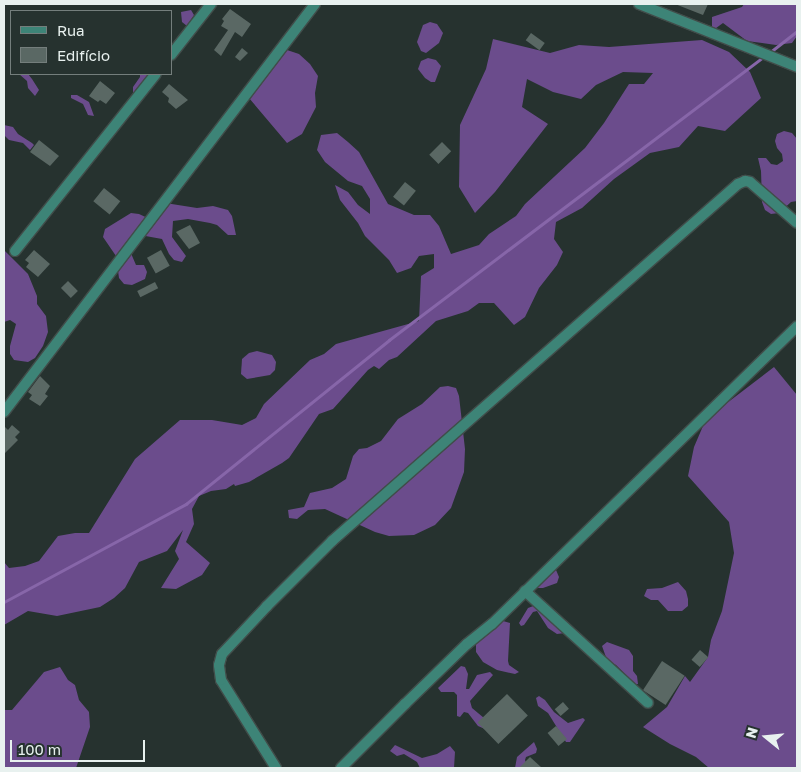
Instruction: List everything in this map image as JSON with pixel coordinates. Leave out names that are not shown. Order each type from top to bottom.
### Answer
[{"type":"street","points":[[172,54],[212,4]]},
{"type":"street","points":[[4,412],[315,4]]},
{"type":"street","points":[[640,4],[797,67]]},
{"type":"street","points":[[15,251],[155,75]]},
{"type":"street","points":[[276,768],[240,715],[221,680],[220,665],[222,654],[267,606],[332,540],[738,184],[745,181],[750,182],[797,223]]},
{"type":"street","points":[[342,768],[467,644],[492,624],[797,326]]},
{"type":"street","points":[[525,591],[648,703]]},
{"type":"shaded area","points":[[744,4],[797,4],[797,36],[792,43],[776,45],[747,41],[723,23],[712,31],[712,17],[742,7]]},
{"type":"shaded area","points":[[191,10],[194,15],[187,26],[182,22],[181,12]]},
{"type":"shaded area","points":[[430,22],[437,24],[443,33],[439,43],[426,53],[421,51],[417,42],[423,25]]},
{"type":"shaded area","points":[[493,39],[550,53],[579,45],[609,47],[702,40],[729,52],[750,72],[761,98],[725,131],[698,126],[679,147],[650,153],[614,179],[582,208],[556,222],[554,239],[563,252],[557,265],[539,288],[525,317],[514,325],[494,303],[479,303],[468,311],[436,321],[397,357],[389,360],[379,369],[374,366],[368,370],[333,409],[319,414],[289,458],[249,482],[235,486],[234,484],[226,489],[211,491],[199,496],[192,509],[194,524],[186,542],[210,563],[202,575],[176,589],[161,588],[179,559],[175,551],[183,530],[167,551],[139,562],[125,588],[100,607],[57,616],[28,611],[4,625],[4,562],[9,568],[25,566],[39,561],[58,536],[89,533],[135,459],[180,420],[212,420],[242,425],[256,418],[264,404],[310,360],[324,354],[336,344],[419,321],[421,276],[434,268],[434,254],[419,256],[411,268],[397,273],[389,260],[365,236],[358,223],[340,200],[335,185],[348,192],[358,205],[370,214],[370,199],[362,186],[348,181],[325,162],[317,150],[321,135],[337,133],[359,152],[388,204],[414,215],[430,215],[439,226],[451,254],[479,245],[489,234],[516,216],[525,204],[585,148],[629,84],[644,84],[653,73],[623,72],[596,85],[581,99],[553,92],[527,79],[522,107],[548,124],[495,192],[475,213],[459,187],[460,125],[486,69]]},
{"type":"shaded area","points":[[284,49],[299,54],[310,64],[318,76],[315,93],[316,107],[302,134],[287,143],[249,98]]},
{"type":"shaded area","points":[[428,58],[436,60],[441,66],[435,82],[425,78],[418,69],[421,61]]},
{"type":"shaded area","points":[[20,75],[29,75],[32,79],[39,90],[35,96],[28,88],[27,81]]},
{"type":"shaded area","points":[[140,75],[150,75],[133,93],[133,87]]},
{"type":"shaded area","points":[[71,95],[77,95],[89,102],[94,116],[88,115],[83,104],[71,98]]},
{"type":"shaded area","points":[[4,125],[13,127],[18,134],[32,143],[34,145],[30,150],[23,143],[9,140],[4,135]]},
{"type":"shaded area","points":[[784,131],[792,133],[797,139],[797,201],[791,202],[779,213],[771,214],[765,210],[762,202],[761,171],[758,158],[766,158],[771,164],[777,165],[783,161],[782,154],[777,148],[775,141],[777,134]]},
{"type":"shaded area","points":[[159,202],[197,208],[213,206],[228,210],[232,216],[236,235],[228,235],[217,225],[210,223],[188,219],[173,221],[172,237],[186,256],[182,262],[174,260],[162,239],[140,235],[130,251],[136,265],[144,265],[147,272],[145,279],[132,285],[124,284],[119,278],[116,256],[103,237],[105,229],[131,213],[139,214],[152,220],[159,218]]},
{"type":"shaded area","points":[[4,250],[28,274],[37,296],[37,304],[46,316],[48,332],[43,346],[35,358],[28,362],[14,360],[10,354],[10,346],[16,324],[10,320],[4,322]]},
{"type":"shaded area","points":[[257,351],[272,355],[276,362],[275,370],[270,375],[247,379],[241,374],[242,359],[249,353]]},
{"type":"shaded area","points":[[774,367],[797,395],[797,768],[709,768],[696,757],[643,727],[667,707],[685,676],[690,682],[708,657],[711,640],[722,611],[734,553],[729,522],[688,476],[694,447],[706,419]]},
{"type":"shaded area","points":[[440,387],[456,388],[459,396],[465,449],[464,472],[451,508],[435,525],[414,535],[389,536],[375,532],[325,509],[308,510],[297,519],[289,518],[288,510],[304,507],[310,493],[332,488],[346,479],[353,456],[359,449],[367,448],[381,441],[398,419],[422,404]]},
{"type":"shaded area","points":[[556,570],[559,577],[557,583],[537,588],[551,572]]},
{"type":"shaded area","points":[[678,582],[686,591],[688,599],[688,606],[682,611],[668,611],[658,600],[651,600],[644,596],[647,589],[662,588]]},
{"type":"shaded area","points":[[536,605],[565,633],[557,634],[548,628],[537,611],[533,612],[524,625],[521,626],[519,623],[528,608]]},
{"type":"shaded area","points":[[503,621],[510,623],[508,661],[509,665],[519,672],[515,674],[497,670],[483,662],[476,652],[476,644]]},
{"type":"shaded area","points":[[607,642],[629,650],[633,656],[633,671],[637,676],[638,684],[635,684],[616,665],[607,660],[602,646]]},
{"type":"shaded area","points":[[461,666],[465,667],[468,674],[466,689],[469,689],[477,675],[490,672],[493,675],[470,701],[472,708],[484,718],[485,729],[478,726],[468,713],[464,712],[460,717],[457,716],[457,695],[454,692],[441,692],[438,688]]},
{"type":"shaded area","points":[[60,667],[68,680],[75,685],[79,700],[89,712],[90,727],[76,768],[4,768],[4,710],[12,710],[44,672]]},
{"type":"shaded area","points":[[539,696],[568,723],[583,718],[585,720],[570,742],[566,742],[548,713],[538,706],[536,698]]},
{"type":"shaded area","points":[[534,742],[537,749],[536,753],[526,757],[525,760],[528,768],[515,768],[517,757]]},
{"type":"shaded area","points":[[395,745],[422,758],[437,754],[450,746],[455,752],[454,768],[420,768],[417,762],[404,754],[397,756],[390,751]]},
{"type":"building","points":[[675,4],[708,4],[703,15]]},
{"type":"building","points":[[230,9],[251,24],[242,37],[235,32],[221,56],[214,50],[228,30],[221,26],[224,21],[222,19]]},
{"type":"building","points":[[531,33],[545,43],[539,50],[526,40]]},
{"type":"building","points":[[242,48],[248,53],[240,61],[235,57]]},
{"type":"building","points":[[100,81],[115,93],[106,104],[100,100],[98,102],[89,96]]},
{"type":"building","points":[[169,84],[188,100],[176,109],[168,102],[169,98],[162,92]]},
{"type":"building","points":[[39,140],[59,156],[50,166],[30,152]]},
{"type":"building","points":[[442,142],[451,151],[438,164],[429,155]]},
{"type":"building","points":[[405,182],[416,191],[404,206],[393,197]]},
{"type":"building","points":[[104,188],[120,201],[110,214],[93,201]]},
{"type":"building","points":[[190,225],[200,243],[189,249],[176,232]]},
{"type":"building","points":[[34,250],[50,264],[38,277],[26,267],[29,263],[25,260]]},
{"type":"building","points":[[161,250],[170,266],[156,274],[147,258]]},
{"type":"building","points":[[68,281],[78,291],[71,298],[61,288]]},
{"type":"building","points":[[155,282],[158,288],[140,297],[137,291]]},
{"type":"building","points":[[40,376],[50,386],[45,394],[48,396],[40,406],[29,399],[32,395],[28,392]]},
{"type":"building","points":[[12,425],[20,432],[15,437],[18,440],[4,454],[4,426],[8,430]]},
{"type":"building","points":[[700,650],[708,657],[700,667],[691,660]]},
{"type":"building","points":[[662,661],[685,676],[666,705],[643,690]]},
{"type":"building","points":[[507,694],[528,716],[498,744],[478,722]]},
{"type":"building","points":[[563,702],[569,709],[561,716],[555,709]]},
{"type":"building","points":[[556,726],[567,739],[559,746],[548,733]]},
{"type":"building","points":[[530,757],[542,768],[519,768]]},
{"type":"waterway","points":[[769,53],[797,31]]},
{"type":"waterway","points":[[4,602],[186,504],[389,340],[764,56]]}]
